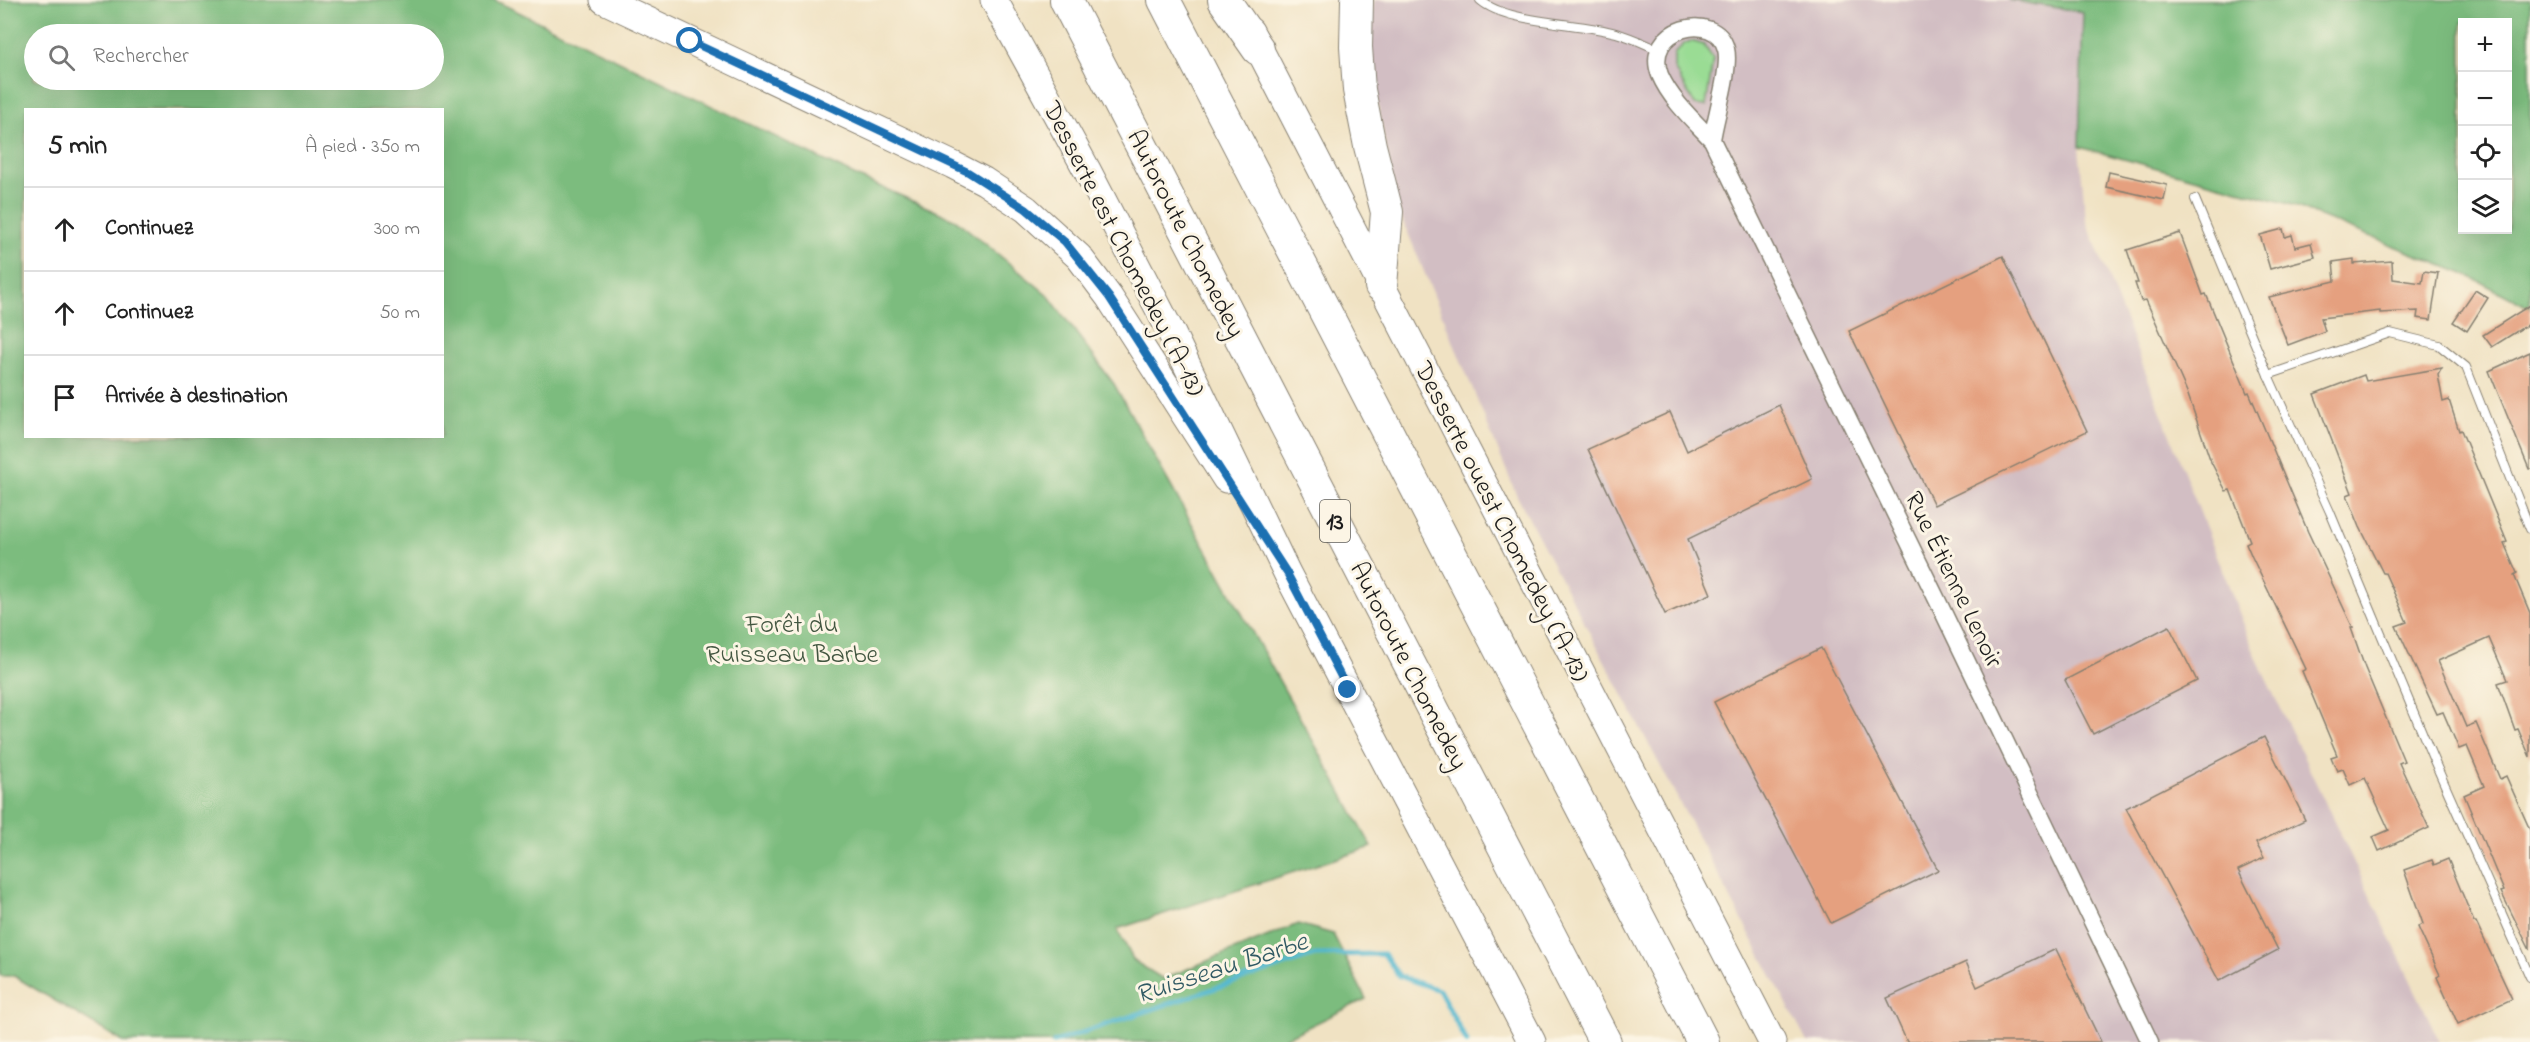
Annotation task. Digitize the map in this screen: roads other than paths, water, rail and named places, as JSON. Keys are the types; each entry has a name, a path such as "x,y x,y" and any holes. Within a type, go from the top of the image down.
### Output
{"highway":[{"name":"Autoroute Chomedey","path":"1066,0 1605,1042"},
{"path":"1164,0 1703,1042"},
{"path":"1224,0 1258,49"},
{"path":"1358,0 1356,47 1359,90 1370,146 1387,212 1381,286"}],"main road":[{"path":"604,0 960,168 1004,194 1046,225 1079,257 1109,297 1287,573"},
{"name":"Desserte est Chomedey (A-13)","path":"994,0 1088,170 1168,326 1287,573 1532,1042"},
{"name":"Desserte ouest Chomedey (A-13)","path":"1235,0 1258,49 1772,1042"}],"street":[{"path":"1659,50 1671,33 1691,27 1710,30 1722,40 1726,48 1726,65 1712,140"},
{"name":"Rue Étienne Lenoir","path":"1659,50 1657,64 1664,83 1687,114 1712,140 1948,621 2150,1042"}],"lane":[{"path":"1480,0 1487,6 1508,13 1615,32 1659,50"},
{"path":"2195,199 2268,375 2330,512 2437,767 2530,977"},
{"path":"2268,375 2390,333 2439,345 2466,368 2530,529"}],"waterway":[{"name":"Ruisseau Barbe","path":"1054,1042 1315,955 1384,954 1399,976 1439,990 1467,1042"}],"park label":[{"name":"Forêt du Ruisseau Barbe","path":"792,638"}]}
